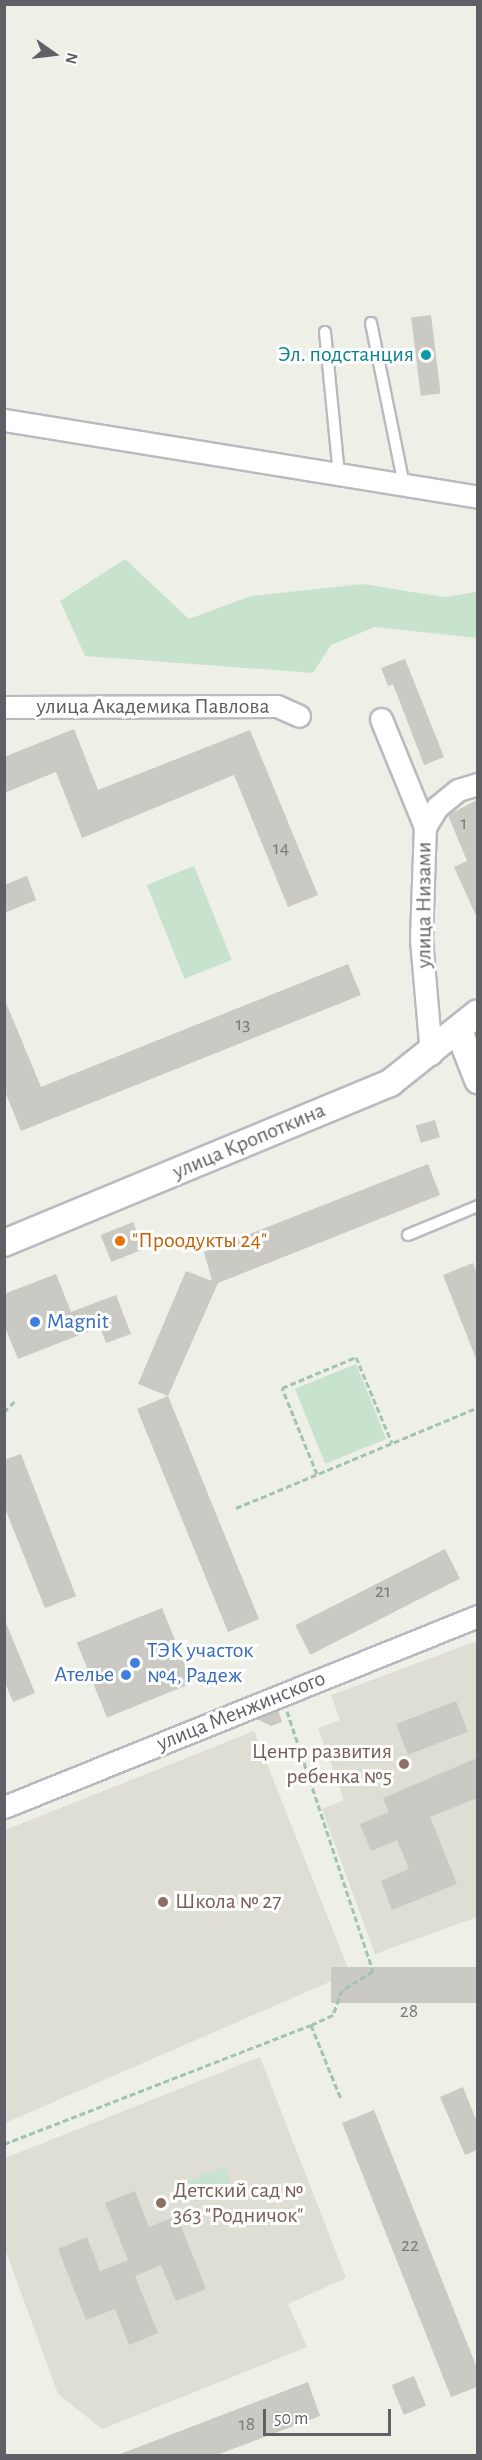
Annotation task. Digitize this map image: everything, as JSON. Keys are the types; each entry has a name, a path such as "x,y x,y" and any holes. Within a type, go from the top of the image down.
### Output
{"street":[{"path":"4,420 477,497"},
{"name":"улица Академика Павлова","path":"4,707 277,706 299,716"},
{"path":"381,719 425,827"},
{"name":"улица Низами","path":"431,1054 421,939 425,827 436,807 458,790 477,784"},
{"name":"улица Кропоткина","path":"4,1243 390,1083 431,1054 477,1013"},
{"path":"459,1031 477,1080"},
{"name":"улица Менжинского","path":"4,1807 477,1616"}],"lane":[{"path":"370,323 404,485"},
{"path":"325,332 339,476"},
{"path":"408,1235 477,1206"}],"path":[{"path":"317,1474 282,1388 292,1383 356,1357 392,1443"},
{"path":"4,1412 16,1400"},
{"path":"236,1508 474,1409"},
{"path":"4,2144 333,2015 342,1990 373,1971 281,1695"},
{"path":"311,2025 341,2099"}],"shaded area":[{"name":"Центр развития ребенка №5","path":"477,1641 477,1917 375,1954 322,1809 344,1800 318,1728 340,1720 331,1695"},
{"name":"Школа № 27","path":"254,1731 350,1973 5,2123 5,1830"},
{"name":"Детский сад № 363 \"Родничок\"","path":"260,2057 346,2278 288,2304 307,2347 102,2429 58,2394 5,2249 5,2158"}],"green space":[{"path":"125,559 189,619 251,596 363,584 444,597 477,592 477,638 375,627 331,645 313,673 85,656 60,601"},
{"path":"194,866 232,960 185,979 147,885"},
{"path":"356,1364 386,1439 325,1464 295,1389"},
{"path":"225,2167 233,2189 195,2202 187,2181"}],"building":[{"name":"Эл. подстанция","path":"431,315 441,393 421,396 411,317"},
{"path":"405,659 444,757 424,765 393,684 388,686 381,668"},
{"path":"74,729 98,790 250,730 318,895 288,907 234,775 82,838 56,772 4,793 4,757"},
{"path":"477,800 477,918 454,867 467,861 448,815"},
{"path":"27,876 36,900 4,913 4,885"},
{"path":"348,964 361,995 21,1131 4,1089 4,998 41,1087"},
{"path":"435,1120 440,1137 421,1143 416,1126"},
{"path":"428,1164 440,1195 218,1283 168,1396 138,1384 186,1271 212,1281 204,1252"},
{"path":"133,1222 144,1249 111,1262 101,1235"},
{"path":"473,1263 477,1274 477,1361 443,1275"},
{"path":"56,1274 71,1312 116,1295 131,1334 106,1343 100,1327 18,1359 4,1325 4,1294"},
{"path":"168,1396 259,1619 228,1632 137,1409"},
{"path":"21,1454 76,1596 45,1608 4,1506 4,1460"},
{"path":"445,1549 460,1578 310,1655 295,1625"},
{"name":"ТЭК участок №4, Радеж","path":"162,1608 192,1683 107,1718 77,1642"},
{"path":"4,1618 35,1693 13,1702 4,1680"},
{"path":"456,1701 468,1732 408,1755 396,1724"},
{"path":"278,1710 282,1722 271,1726 257,1719"},
{"path":"477,1758 477,1798 430,1817 457,1884 392,1910 381,1881 409,1869 397,1840 371,1851 360,1824 389,1812 383,1798"},
{"path":"331,1967 477,1967 477,2003 331,2003"},
{"path":"463,2087 477,2122 477,2150 465,2155 440,2097"},
{"path":"374,2110 477,2368 477,2387 451,2397 342,2123"},
{"path":"135,2191 149,2227 177,2216 206,2289 176,2301 161,2265 135,2276 158,2333 129,2345 115,2309 86,2320 58,2249 87,2237 100,2271 128,2260 105,2203"},
{"path":"414,2376 426,2406 404,2415 392,2385"},
{"path":"308,2382 320,2416 214,2456 115,2456"}],"place":[{"name":"Эл. подстанция","path":"426,355"},
{"name":"\"Проодукты 24\"","path":"120,1241"},
{"name":"Magnit","path":"35,1322"},
{"name":"ТЭК участок №4, Радеж","path":"135,1663"},
{"name":"Ателье","path":"126,1675"},
{"name":"Центр развития ребенка №5","path":"404,1764"},
{"name":"Школа № 27","path":"163,1902"},
{"name":"Детский сад № 363 \"Родничок\"","path":"161,2203"}]}
